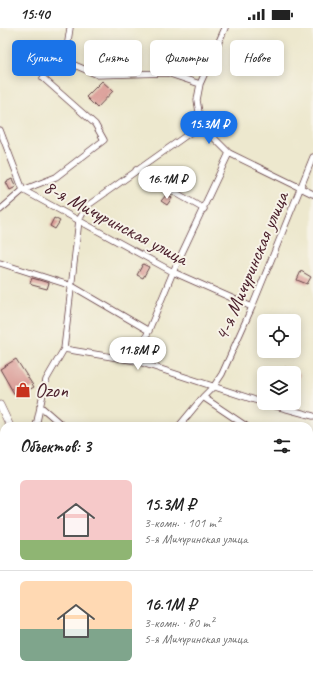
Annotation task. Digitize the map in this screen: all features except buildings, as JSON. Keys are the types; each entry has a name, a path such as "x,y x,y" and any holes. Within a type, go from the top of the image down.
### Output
{"main road":[{"path":"0,405 8,422"}],"street":[{"path":"70,28 65,61 98,75 167,73 200,84"},
{"path":"225,28 200,84 197,100 201,125 229,153 300,189 313,194"},
{"path":"0,210 23,190 56,178 104,140 95,124 43,78"},
{"path":"37,422 46,380 64,349 79,220 87,206 201,125"},
{"name":"8-я Мичуринская улица","path":"0,130 23,190 173,272 252,307"},
{"path":"136,361 173,272 204,209 229,153"},
{"name":"4-я Мичуринская улица","path":"182,422 214,386 222,374 252,307 313,157"},
{"path":"136,170 204,209"},
{"path":"0,263 72,286 149,331"},
{"path":"64,349 136,361 257,401"},
{"path":"203,397 240,422"},
{"path":"40,406 58,422"},
{"path":"290,410 313,416"}],"place":[{"name":"Ozon","path":"23,390"}]}
